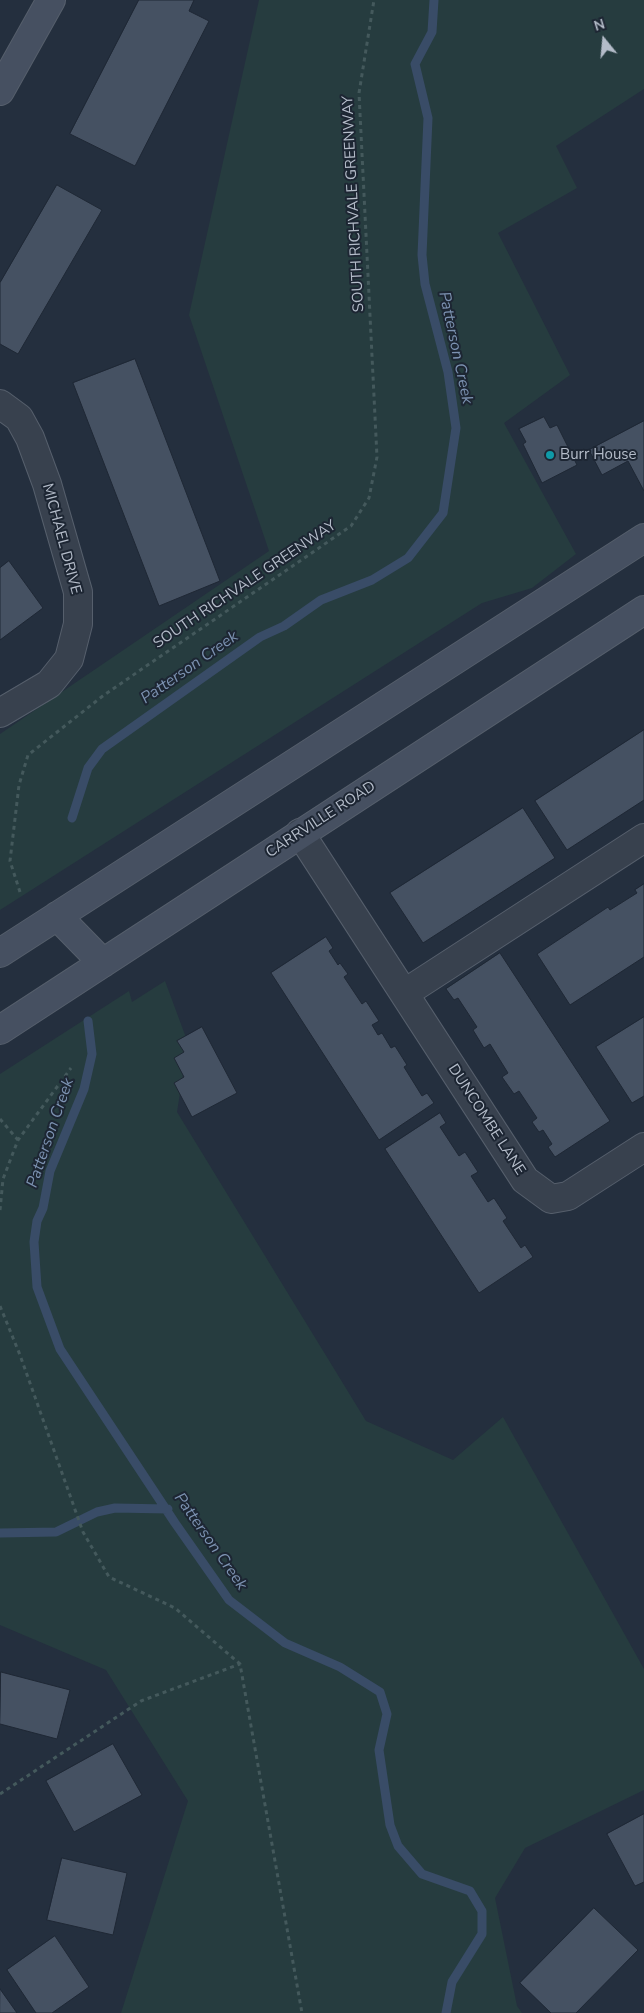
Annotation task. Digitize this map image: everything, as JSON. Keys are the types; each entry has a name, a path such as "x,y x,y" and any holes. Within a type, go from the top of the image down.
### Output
{"main road":[{"path":"0,91 51,0"},
{"path":"0,953 644,538"},
{"name":"CARRVILLE ROAD","path":"0,1030 644,610"},
{"path":"57,916 103,963"}],"street":[{"name":"MICHAEL DRIVE","path":"0,404 19,418 30,438 47,484 78,592 78,624 69,659 49,684 0,713"},
{"name":"DUNCOMBE LANE","path":"300,833 525,1180 551,1199 568,1196 644,1147"},
{"path":"405,994 644,838"}],"path":[{"name":"SOUTH RICHVALE GREENWAY","path":"20,892 10,861 19,785 28,755 104,695 351,526 370,498 377,457 359,93 374,0"},
{"path":"0,1210 3,1179 18,1140 70,1068"},
{"path":"0,1119 18,1140"},
{"path":"0,1306 20,1355 83,1532 108,1577 174,1608 240,1664 302,2013"},
{"path":"0,1794 141,1701 240,1664"}],"green space":[{"path":"259,0 644,0 644,89 556,146 577,188 498,233 570,375 504,423 576,554 532,588 482,603 0,910 0,734 269,551 189,315"},
{"path":"165,981 188,1043 177,1112 366,1421 453,1460 503,1417 644,1669 644,1790 525,1848 495,1898 517,2006 522,2013 121,2013 188,1801 106,1670 0,1625 0,1074 129,991 132,1002"}],"building":[{"path":"139,0 194,0 189,11 209,21 135,166 70,134"},
{"path":"57,185 102,210 18,354 0,344 0,283"},
{"path":"135,359 220,581 159,606 73,383"},
{"name":"Burr House","path":"544,417 550,428 557,425 577,465 542,483 523,444 526,442 519,429"},
{"path":"644,421 644,491 628,461 602,475 589,450"},
{"path":"9,561 43,608 0,640 0,568"},
{"path":"644,730 644,800 567,850 535,801"},
{"path":"523,808 555,858 423,943 390,893"},
{"path":"644,884 644,957 570,1005 537,954 608,907 610,910 637,893 635,890"},
{"path":"326,937 333,948 329,951 338,965 340,963 348,974 344,977 362,1004 366,1001 379,1021 372,1025 378,1035 382,1033 391,1048 395,1046 407,1065 404,1067 422,1096 427,1093 434,1103 379,1140 271,973"},
{"path":"500,953 610,1121 555,1157 548,1147 552,1144 543,1130 539,1132 532,1122 537,1118 519,1091 514,1094 502,1077 508,1073 490,1044 484,1048 473,1030 477,1027 458,998 454,1000 446,989"},
{"path":"644,1017 644,1096 632,1103 596,1047"},
{"path":"202,1027 237,1093 192,1117 174,1083 184,1077 174,1058 184,1052 177,1041"},
{"path":"440,1113 446,1123 440,1127 459,1156 465,1152 478,1172 471,1176 488,1202 494,1198 507,1218 503,1221 521,1248 525,1245 533,1257 479,1293 385,1149"},
{"path":"1,1672 70,1690 57,1739 0,1724"},
{"path":"113,1744 142,1795 74,1832 46,1781"},
{"path":"644,1814 644,1882 635,1886 607,1834"},
{"path":"62,1858 127,1873 113,1935 47,1920"},
{"path":"594,1908 638,1950 576,2013 551,2013 520,1983"},
{"path":"55,1936 89,1987 52,2013 36,2013 7,1970"},
{"path":"0,1989 17,2013 0,2013"}],"waterway":[{"name":"Patterson Creek","path":"72,818 88,768 102,749 260,637 284,626 321,600 372,580 408,558 443,513 456,428 448,372 425,284 422,255 428,118 415,64 432,32 434,0"},
{"name":"Patterson Creek","path":"88,1021 92,1054 84,1089 50,1171 43,1208 37,1221 34,1242 37,1287 60,1349 175,1523 229,1600 285,1643 340,1667 380,1692 387,1714 379,1750 390,1825 398,1846 422,1874 470,1891 482,1911 482,1934 452,1982 446,2013"},
{"path":"0,1533 56,1532 97,1512 115,1508 168,1509"}],"place":[{"name":"Burr House","path":"550,455"}]}
